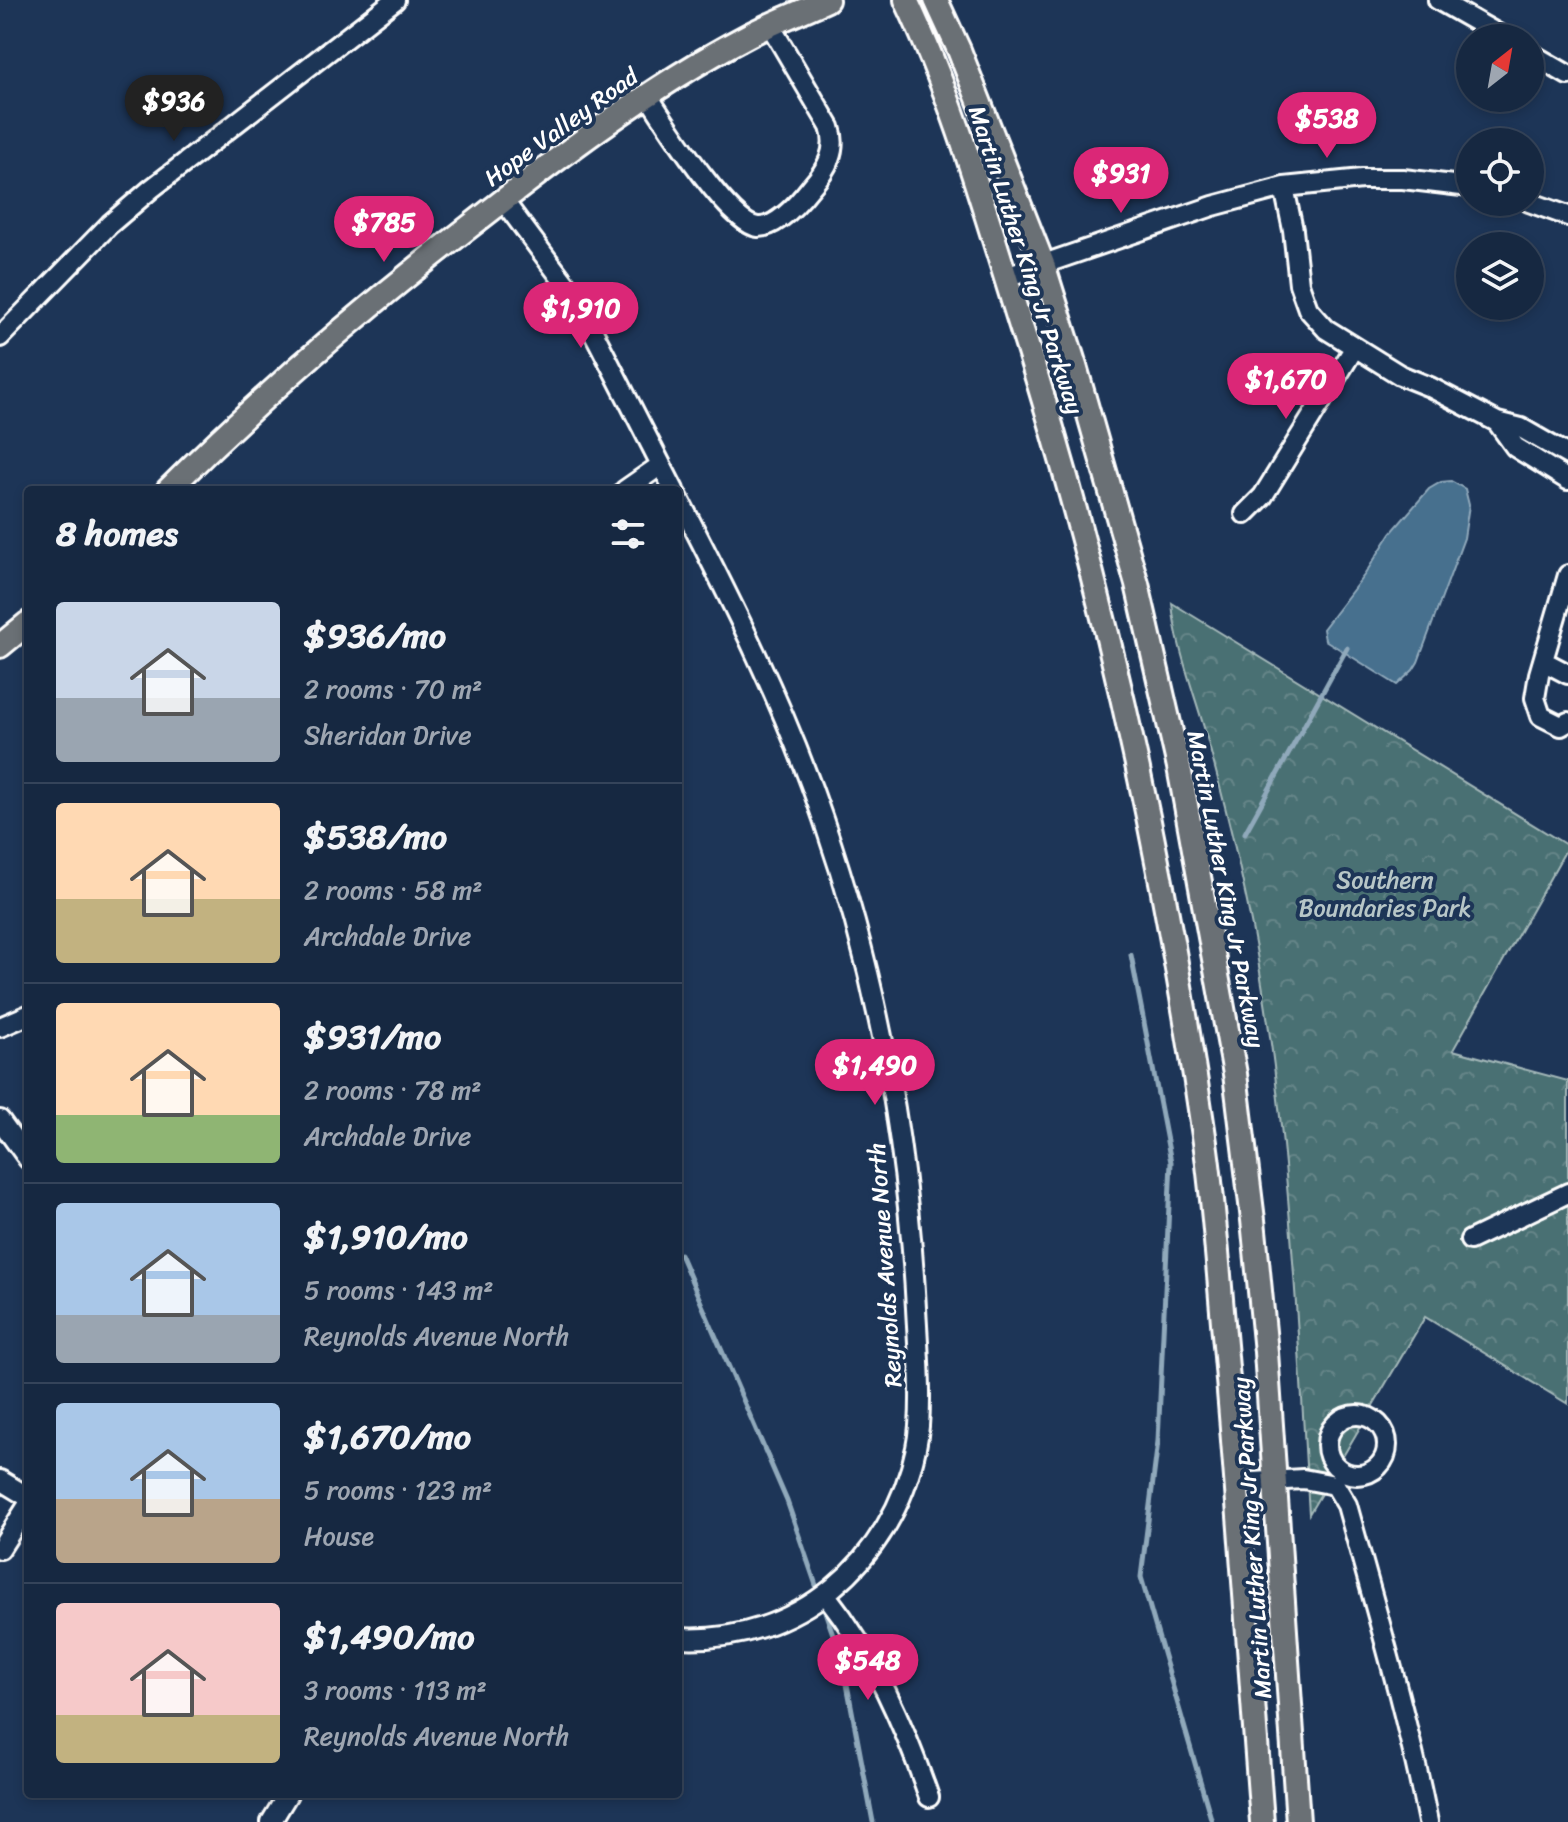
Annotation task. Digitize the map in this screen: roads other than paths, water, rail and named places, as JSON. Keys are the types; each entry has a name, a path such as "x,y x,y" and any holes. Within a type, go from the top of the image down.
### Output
{"main road":[{"name":"Hope Valley Road","path":"172,486 272,388 411,272 568,151 674,78 770,25 827,0"},
{"name":"Martin Luther King Jr Parkway","path":"906,0 947,96 1046,405 1088,551 1152,826 1206,1151 1237,1483 1262,1822"},
{"name":"Martin Luther King Jr Parkway","path":"936,0 959,50 1043,264 1137,584 1179,767 1235,1074 1253,1220 1275,1480 1298,1822"},
{"path":"0,646 24,626"}],"street":[{"path":"0,337 100,234 151,189 395,0"},
{"path":"1438,0 1480,24"},
{"path":"648,96 721,199 749,224 759,227 773,224 812,187 834,150 835,141 830,127 770,25"},
{"path":"1544,61 1568,75"},
{"path":"1006,277 1213,206 1284,187 1362,179 1403,179 1456,185"},
{"path":"1284,187 1299,284 1308,309 1326,329 1400,375 1497,422 1521,428 1568,455"},
{"path":"503,200 576,298 672,486"},
{"path":"1544,207 1568,216"},
{"path":"1245,514 1263,496 1355,347"},
{"path":"1497,422 1515,447 1568,480"},
{"path":"631,486 661,465"},
{"name":"Reynolds Avenue North","path":"682,505 751,640 823,818 872,983 891,1074 903,1156 913,1247 919,1356 917,1444 900,1502 873,1548 826,1595 800,1611 754,1629 717,1636 682,1638"},
{"path":"1568,575 1535,698 1541,716 1561,726 1568,722"},
{"path":"1543,661 1568,674"},
{"path":"0,1027 24,1017"},
{"path":"0,1120 24,1153"},
{"path":"1470,1240 1568,1193"},
{"path":"1237,1483 1339,1478 1417,1766 1428,1822"},
{"path":"0,1480 24,1495"},
{"path":"0,1549 24,1511"},
{"path":"826,1595 860,1643 883,1684 909,1739 929,1797"},
{"path":"271,1822 286,1798"}],"water":[{"path":"1451,481 1465,489 1469,505 1464,538 1418,662 1397,685 1325,640 1323,629 1365,574 1391,533 1429,489 1441,482"}],"waterway":[{"path":"1245,833 1347,648"},
{"path":"1131,955 1171,1162 1158,1441 1141,1577 1212,1822"},
{"path":"682,1259 787,1501 819,1594"},
{"path":"822,1603 843,1663 873,1822"}],"park label":[{"name":"Southern Boundaries Park","path":"1385,894"}]}
